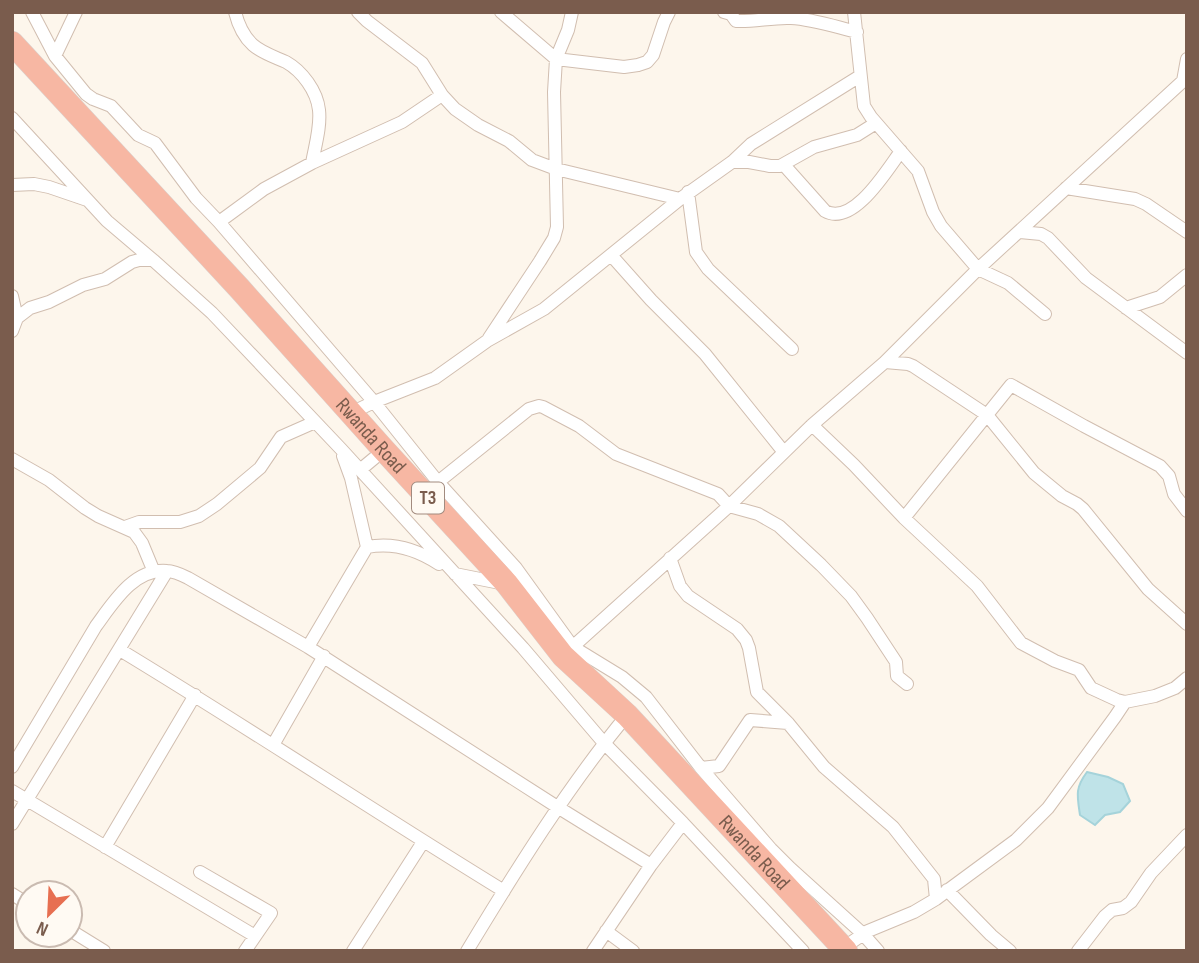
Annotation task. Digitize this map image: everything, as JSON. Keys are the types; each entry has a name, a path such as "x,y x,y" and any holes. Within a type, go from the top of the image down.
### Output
{"highway":[{"name":"Rwanda Road","path":"12,43 568,651 845,949"}],"street":[{"path":"32,12 55,56 90,97 111,106 138,135 155,143 196,198 374,402 438,482 516,568 568,651 589,655 635,686 771,849 878,951"},
{"path":"55,56 76,12"},
{"path":"235,12 246,38 255,47 291,66 309,83 319,110 312,163"},
{"path":"358,12 422,62 442,95 464,116 509,141 532,160 556,169 684,195"},
{"path":"501,12 556,59 624,67 647,62 653,55 669,12"},
{"path":"487,341 554,238 558,227 554,92 556,59 572,12"},
{"path":"724,12 731,14 736,21 790,18 857,32"},
{"path":"854,12 864,106 922,177 933,212 941,226 978,269 1008,283 1045,314"},
{"path":"568,651 729,506 783,451 885,362 978,269 1185,82 1187,59"},
{"path":"351,413 435,378 487,341 544,309 684,195 732,162 751,144 860,76"},
{"path":"219,222 264,189 312,163 402,122 442,95"},
{"path":"12,118 107,221 212,313 456,574 604,743 683,822 803,951"},
{"path":"732,162 784,165 814,147 858,135 876,123"},
{"path":"784,165 825,211 831,214 845,211 860,203 901,151"},
{"path":"13,188 34,184 88,200"},
{"path":"1066,188 1135,199 1187,232"},
{"path":"684,195 696,252 708,269 792,349"},
{"path":"1020,232 1041,234 1048,238 1086,278 1187,354"},
{"path":"611,255 650,300 705,354 783,451"},
{"path":"12,331 17,318 30,308 83,285 105,279 132,262 153,260"},
{"path":"1126,308 1160,297 1187,275"},
{"path":"12,296 17,318"},
{"path":"885,362 912,366 987,415 1034,473 1083,509 1148,589 1187,624"},
{"path":"904,518 1009,386 1013,385 1160,466 1169,476 1174,494 1187,511"},
{"path":"438,482 529,409 539,406 579,426 616,454 719,494 729,506 758,514 779,526 851,596 897,662 897,676 907,684"},
{"path":"125,527 139,522 180,522 200,516 260,468 281,437 315,422"},
{"path":"812,425 904,518 977,586 1021,643 1079,670 1091,688 1125,702 1169,691 1187,678"},
{"path":"308,647 367,547 351,478 341,449"},
{"path":"360,470 384,450"},
{"path":"12,459 48,480 98,516 134,532 161,571"},
{"path":"367,547 377,545 408,549 424,554 456,574 508,584"},
{"path":"670,558 680,586 688,596 742,635 750,648 757,691 824,766 887,820 934,879 936,899"},
{"path":"12,824 120,650 161,571"},
{"path":"12,766 96,626 111,606 139,577 161,571 188,578 324,656 651,865"},
{"path":"120,650 504,891"},
{"path":"273,744 324,656"},
{"path":"105,847 195,695"},
{"path":"845,949 863,934 914,912 936,899 1016,840 1048,808 1125,702"},
{"path":"467,951 559,808 627,715"},
{"path":"701,768 719,766 750,720 788,723"},
{"path":"12,791 255,936"},
{"path":"593,951 683,822"},
{"path":"1078,951 1105,916 1130,902 1151,873 1187,835"},
{"path":"353,951 423,842"},
{"path":"200,872 271,913 245,951"},
{"path":"947,890 1010,951"},
{"path":"606,931 633,951"},
{"path":"84,939 104,951"}],"water":[{"path":"1087,772 1123,784 1130,801 1120,812 1105,815 1095,825 1080,815 1079,787"}]}
